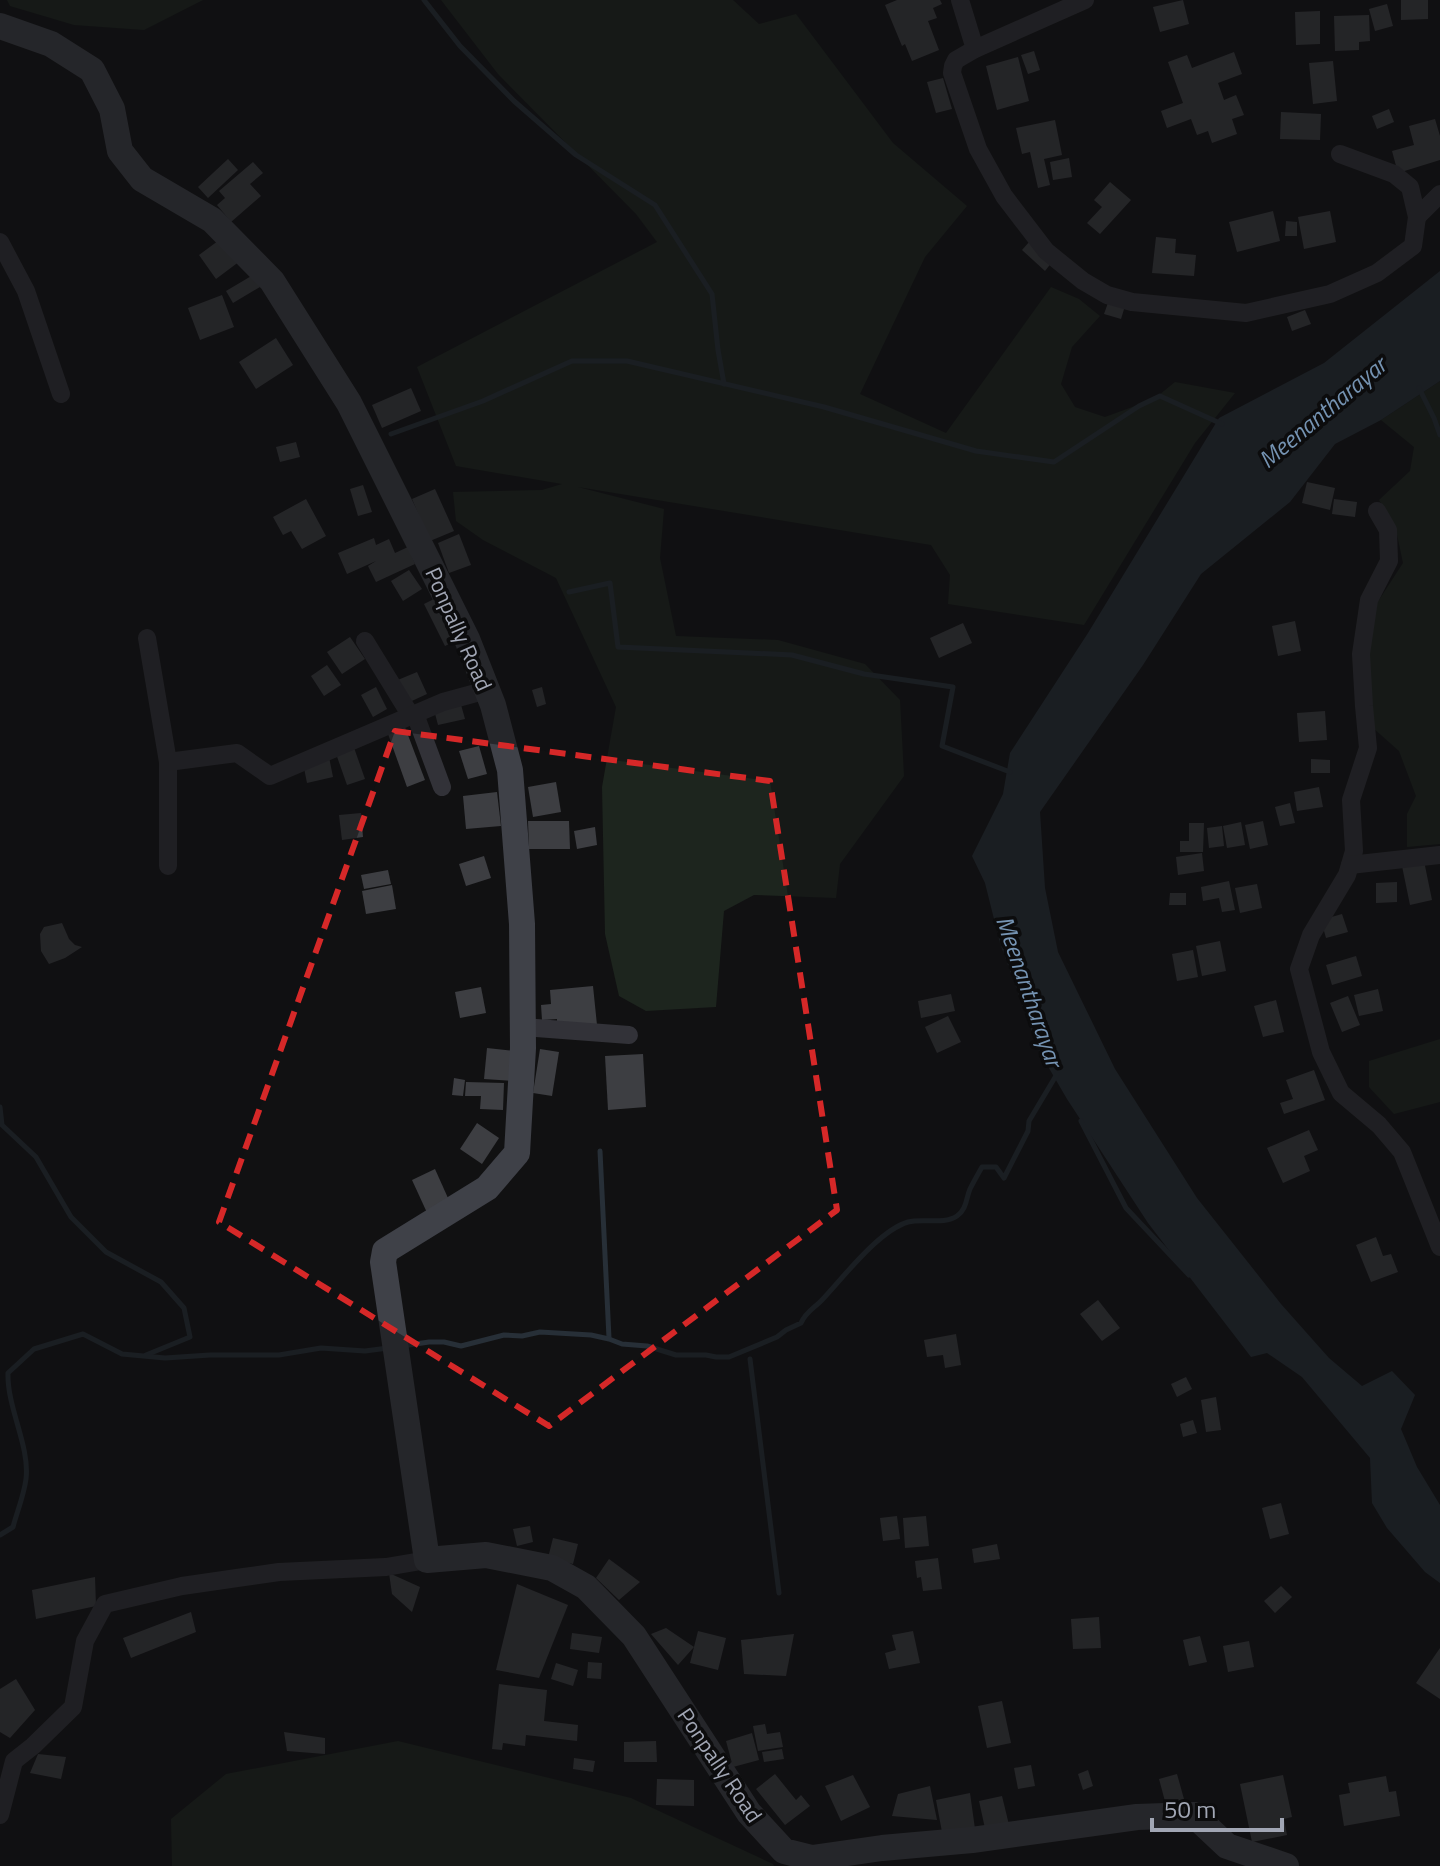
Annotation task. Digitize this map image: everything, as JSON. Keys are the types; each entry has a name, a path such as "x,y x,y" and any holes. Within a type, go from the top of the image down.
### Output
{"main road":[{"name":"Ponpally Road","path":"0,26 51,44 92,70 112,109 120,151 142,179 212,220 272,281 349,403 467,639 493,705 510,770 522,924 523,1027 517,1153 487,1188 385,1251 383,1262 427,1560 486,1555 552,1568 586,1587 634,1636 749,1813 784,1851 812,1858 1137,1817 1194,1815 1227,1846 1286,1866"}],"street":[{"path":"960,0 975,49"},
{"path":"1085,0 975,49 956,60 952,73 978,149 1004,196 1046,251 1083,281 1107,295 1132,302 1246,313 1330,294 1377,273 1413,246 1417,217 1410,187 1394,174 1340,154"},
{"path":"1417,217 1440,194"},
{"path":"0,242 26,291 61,394"},
{"path":"1377,511 1388,530 1389,561 1369,600 1361,654 1368,748 1351,800 1354,851 1347,875 1311,935 1299,969 1321,1052 1341,1093 1379,1125 1402,1152 1440,1247"},
{"path":"147,638 168,762 168,866"},
{"path":"365,641 413,715 442,787"},
{"path":"168,762 237,753 270,776 443,702 487,690"},
{"path":"1350,865 1440,855"},
{"path":"523,1027 629,1035"},
{"path":"0,1815 14,1761 73,1707 85,1641 105,1604 182,1586 279,1572 386,1567 427,1560"}],"highlighted area":[{"path":"395,731 770,781 837,1210 549,1426 219,1222"}],"shaded area":[{"path":"7,0 203,0 144,30 74,25 10,6"},
{"path":"441,0 733,0 759,24 796,14 893,143 967,206 925,257 860,394 946,433 1051,287 1079,299 1100,316 1072,347 1061,384 1075,407 1105,417 1154,399 1175,382 1235,393 1195,443 1084,625 948,604 950,575 931,545 578,487 664,509 660,558 676,636 778,640 865,664 900,700 904,776 840,864 836,898 754,895 724,911 716,1007 646,1011 619,996 605,934 602,787 616,707 556,578 483,540 456,521 453,492 542,490 562,484 456,466 417,367 657,242 636,214 498,74"},
{"path":"1440,381 1440,844 1407,847 1407,814 1416,796 1399,751 1372,727 1367,668 1377,603 1403,563 1395,525 1379,500 1410,471 1414,447 1381,420"},
{"path":"1440,1039 1440,1102 1394,1114 1369,1087 1369,1061"},
{"path":"398,1741 631,1798 774,1866 172,1866 171,1819 226,1774"}],"water":[{"path":"1440,271 1440,381 1381,420 1335,444 1290,502 1201,574 1143,665 1040,812 1045,888 1058,952 1115,1069 1197,1198 1281,1304 1329,1358 1362,1386 1392,1371 1415,1395 1401,1429 1417,1467 1440,1505 1440,1583 1425,1572 1387,1528 1372,1503 1370,1458 1302,1377 1267,1353 1251,1357 1148,1223 1067,1099 1039,1051 1000,943 985,883 972,856 1003,794 1010,753 1088,633 1219,418 1324,363"}],"building":[{"path":"897,0 940,0 942,4 933,8 937,18 928,21 939,50 912,61 905,44 902,46 885,5"},
{"path":"1183,0 1189,24 1160,32 1153,7"},
{"path":"1401,0 1428,0 1428,19 1401,20"},
{"path":"1387,4 1393,26 1375,31 1369,9"},
{"path":"1320,11 1320,44 1296,45 1295,12"},
{"path":"1369,15 1370,41 1359,42 1359,50 1335,51 1334,16"},
{"path":"1034,51 1040,70 1028,74 1021,55"},
{"path":"1234,52 1242,74 1218,83 1224,100 1236,95 1244,115 1232,119 1237,134 1212,143 1208,131 1197,135 1191,119 1167,128 1161,111 1183,103 1168,62 1187,55 1192,68"},
{"path":"1018,57 1029,101 997,110 986,66"},
{"path":"1333,61 1337,101 1313,104 1309,63"},
{"path":"943,78 952,109 936,113 927,82"},
{"path":"1389,109 1394,122 1377,129 1372,116"},
{"path":"1281,112 1321,114 1320,140 1280,139"},
{"path":"1435,119 1440,136 1440,160 1398,173 1392,151 1414,145 1409,126"},
{"path":"1055,120 1062,155 1044,159 1050,185 1038,188 1030,152 1022,154 1016,128"},
{"path":"1069,158 1072,177 1053,180 1050,162"},
{"path":"228,159 238,170 208,198 198,187"},
{"path":"253,162 263,173 250,184 261,196 231,222 217,205 225,198 219,191"},
{"path":"1110,182 1131,200 1100,234 1087,223 1102,207 1094,200"},
{"path":"1273,211 1280,241 1237,252 1229,222"},
{"path":"1330,211 1336,242 1304,249 1298,217"},
{"path":"1286,221 1297,222 1297,236 1285,236"},
{"path":"1156,237 1176,239 1175,253 1196,255 1194,276 1152,273"},
{"path":"222,238 240,261 216,279 199,255"},
{"path":"1030,241 1052,262 1045,271 1022,250"},
{"path":"253,275 260,287 233,303 226,291"},
{"path":"222,295 234,327 200,340 188,308"},
{"path":"1109,300 1125,306 1121,319 1104,314"},
{"path":"1305,310 1311,324 1292,331 1287,317"},
{"path":"276,338 293,365 256,389 239,362"},
{"path":"411,388 421,411 382,428 372,405"},
{"path":"296,442 300,457 280,462 276,447"},
{"path":"1307,482 1335,488 1330,510 1302,503"},
{"path":"363,485 372,512 358,516 350,489"},
{"path":"435,489 454,531 430,541 412,499"},
{"path":"306,499 326,536 302,549 291,531 283,535 273,517"},
{"path":"1334,499 1357,502 1355,517 1332,514"},
{"path":"459,534 471,565 449,573 438,543"},
{"path":"374,538 376,545 389,539 395,553 408,547 415,564 376,582 368,566 376,561 347,574 338,553"},
{"path":"409,570 422,589 403,601 391,581"},
{"path":"440,596 461,638 445,646 424,604"},
{"path":"1295,621 1301,651 1278,656 1272,626"},
{"path":"963,623 972,643 939,658 930,638"},
{"path":"350,637 365,659 342,674 327,652"},
{"path":"327,665 341,685 324,696 311,676"},
{"path":"417,672 427,694 403,705 393,682"},
{"path":"376,687 387,709 373,717 361,695"},
{"path":"542,687 546,704 537,707 532,690"},
{"path":"458,694 465,719 438,725 432,702"},
{"path":"1325,711 1327,740 1299,742 1297,713"},
{"path":"400,714 425,780 407,787 383,720"},
{"path":"352,742 365,779 347,785 334,748"},
{"path":"479,746 487,774 468,779 459,751"},
{"path":"328,752 333,777 307,783 302,758"},
{"path":"1311,759 1330,760 1330,773 1311,773"},
{"path":"556,782 561,812 533,817 528,787"},
{"path":"1319,787 1323,807 1297,811 1294,792"},
{"path":"497,792 501,826 466,829 463,796"},
{"path":"1290,803 1295,823 1280,826 1275,807"},
{"path":"361,813 363,837 342,840 339,815"},
{"path":"528,821 569,821 570,849 529,849"},
{"path":"1263,821 1268,845 1250,849 1245,825"},
{"path":"1241,822 1245,845 1227,848 1223,826"},
{"path":"1189,823 1204,823 1203,852 1180,852 1180,841 1189,841"},
{"path":"1222,826 1224,846 1209,848 1207,828"},
{"path":"595,827 597,845 577,849 574,831"},
{"path":"1202,853 1204,871 1178,875 1176,857"},
{"path":"484,856 491,878 466,886 459,864"},
{"path":"1424,861 1432,900 1410,905 1402,866"},
{"path":"388,870 391,884 364,889 361,875"},
{"path":"1229,881 1235,910 1222,912 1219,898 1203,901 1201,887"},
{"path":"1397,882 1397,902 1376,903 1376,883"},
{"path":"1257,884 1262,908 1240,913 1235,888"},
{"path":"392,885 396,909 366,914 362,891"},
{"path":"1170,893 1186,893 1186,905 1169,905"},
{"path":"1342,914 1348,932 1326,938 1321,920"},
{"path":"62,923 69,939 82,947 49,964 41,951 40,934 44,927"},
{"path":"1220,941 1226,971 1202,976 1196,946"},
{"path":"1193,950 1198,977 1177,981 1172,954"},
{"path":"1356,956 1362,976 1332,985 1326,965"},
{"path":"593,986 597,1025 557,1029 557,1019 542,1020 541,1005 551,1004 550,990"},
{"path":"481,987 486,1013 460,1018 455,992"},
{"path":"1378,989 1383,1011 1359,1016 1354,995"},
{"path":"951,994 955,1011 921,1018 918,1001"},
{"path":"1348,996 1360,1025 1342,1032 1330,1003"},
{"path":"1276,1000 1284,1032 1263,1037 1254,1006"},
{"path":"948,1016 961,1042 937,1053 925,1027"},
{"path":"487,1048 516,1051 513,1081 484,1079"},
{"path":"540,1049 559,1052 552,1096 533,1093"},
{"path":"643,1054 646,1107 608,1110 605,1056"},
{"path":"1314,1070 1325,1100 1284,1114 1280,1103 1293,1099 1286,1080"},
{"path":"454,1078 465,1080 463,1096 452,1095"},
{"path":"466,1082 504,1083 503,1110 480,1109 481,1096 465,1096"},
{"path":"477,1123 499,1138 482,1164 460,1149"},
{"path":"1309,1130 1318,1150 1304,1156 1310,1171 1283,1183 1267,1148"},
{"path":"435,1169 452,1207 429,1217 412,1180"},
{"path":"1376,1237 1383,1256 1391,1254 1398,1272 1371,1282 1356,1245"},
{"path":"1098,1300 1120,1328 1102,1341 1080,1314"},
{"path":"956,1334 961,1365 945,1368 943,1355 927,1357 924,1340"},
{"path":"1186,1377 1192,1389 1177,1397 1171,1384"},
{"path":"1216,1397 1221,1430 1206,1432 1201,1400"},
{"path":"1193,1420 1197,1433 1183,1437 1180,1424"},
{"path":"1281,1503 1289,1534 1270,1539 1262,1508"},
{"path":"897,1516 900,1539 883,1541 880,1518"},
{"path":"926,1516 929,1546 905,1548 903,1518"},
{"path":"530,1526 533,1542 517,1546 513,1529"},
{"path":"553,1538 578,1544 573,1564 548,1558"},
{"path":"997,1544 1000,1559 974,1563 972,1549"},
{"path":"938,1558 942,1589 923,1591 921,1577 917,1578 915,1561"},
{"path":"609,1559 640,1582 619,1600 596,1578"},
{"path":"389,1573 420,1587 412,1612 392,1594"},
{"path":"95,1577 96,1606 36,1619 32,1590"},
{"path":"517,1584 568,1605 539,1678 496,1670"},
{"path":"1281,1586 1292,1597 1275,1613 1264,1601"},
{"path":"191,1612 196,1632 131,1658 123,1638"},
{"path":"1099,1617 1101,1648 1073,1649 1071,1619"},
{"path":"666,1628 694,1647 678,1665 651,1634"},
{"path":"698,1631 726,1638 718,1670 690,1663"},
{"path":"913,1631 920,1663 889,1669 885,1653 896,1650 892,1635"},
{"path":"572,1633 602,1637 599,1653 570,1649"},
{"path":"794,1634 786,1676 744,1674 741,1640"},
{"path":"1200,1636 1207,1662 1189,1666 1183,1640"},
{"path":"1249,1641 1254,1667 1228,1672 1223,1646"},
{"path":"1440,1648 1440,1699 1416,1683"},
{"path":"588,1662 602,1663 601,1679 587,1678"},
{"path":"556,1663 578,1670 573,1686 551,1679"},
{"path":"16,1679 35,1710 10,1738 0,1732 0,1689"},
{"path":"499,1684 547,1690 544,1721 578,1725 577,1741 526,1735 525,1746 503,1743 502,1750 492,1749"},
{"path":"1002,1701 1011,1743 987,1748 978,1706"},
{"path":"765,1724 767,1734 780,1732 783,1747 758,1751 753,1726"},
{"path":"284,1732 325,1738 325,1754 287,1751"},
{"path":"752,1733 759,1760 733,1767 726,1741"},
{"path":"656,1741 657,1762 624,1762 624,1742"},
{"path":"782,1749 784,1759 764,1762 762,1752"},
{"path":"38,1754 66,1757 61,1779 30,1773"},
{"path":"574,1758 595,1761 593,1772 573,1769"},
{"path":"1031,1765 1035,1786 1018,1789 1014,1768"},
{"path":"1088,1770 1093,1786 1083,1790 1078,1774"},
{"path":"775,1774 796,1800 801,1795 810,1806 785,1825 756,1789"},
{"path":"1177,1774 1184,1799 1166,1805 1159,1779"},
{"path":"853,1775 870,1807 841,1821 825,1786"},
{"path":"1283,1775 1292,1817 1284,1819 1287,1835 1252,1842 1240,1784"},
{"path":"1386,1776 1389,1792 1396,1791 1400,1816 1344,1826 1339,1795 1350,1793 1348,1783"},
{"path":"657,1779 694,1780 694,1806 656,1805"},
{"path":"930,1786 937,1820 892,1816 898,1794"},
{"path":"970,1793 975,1829 942,1832 936,1800"},
{"path":"1002,1796 1010,1829 986,1833 979,1801"}],"waterway":[{"path":"424,0 460,46 514,101 576,155 655,205 712,294 724,384"},
{"path":"391,434 483,401 572,361 627,361 824,407 976,451 1054,462 1139,406 1160,396 1222,424"},
{"path":"1419,388 1440,435"},
{"path":"569,592 610,583 618,647 792,655 864,674 953,687 942,746 1010,772"},
{"path":"402,1346 429,1342 461,1346 504,1335 522,1336 540,1332 591,1335 676,1355 729,1357 777,1337 801,1323 862,1256 897,1227 908,1222 946,1220 957,1216 982,1167 996,1167 1004,1178 1028,1131 1029,1121 1057,1074"},
{"path":"0,1107 2,1125 36,1157 71,1217 106,1252 161,1282 184,1308 190,1337 146,1355"},
{"name":"Meenantharayar","path":"1081,1121 1126,1208 1189,1275"},
{"path":"600,1151 609,1338"},
{"path":"0,1535 13,1527 26,1479 25,1453 11,1400 8,1373 34,1349 83,1334 122,1354 165,1358 279,1355 321,1348 365,1351 388,1348"},
{"path":"750,1359 779,1593"}]}
